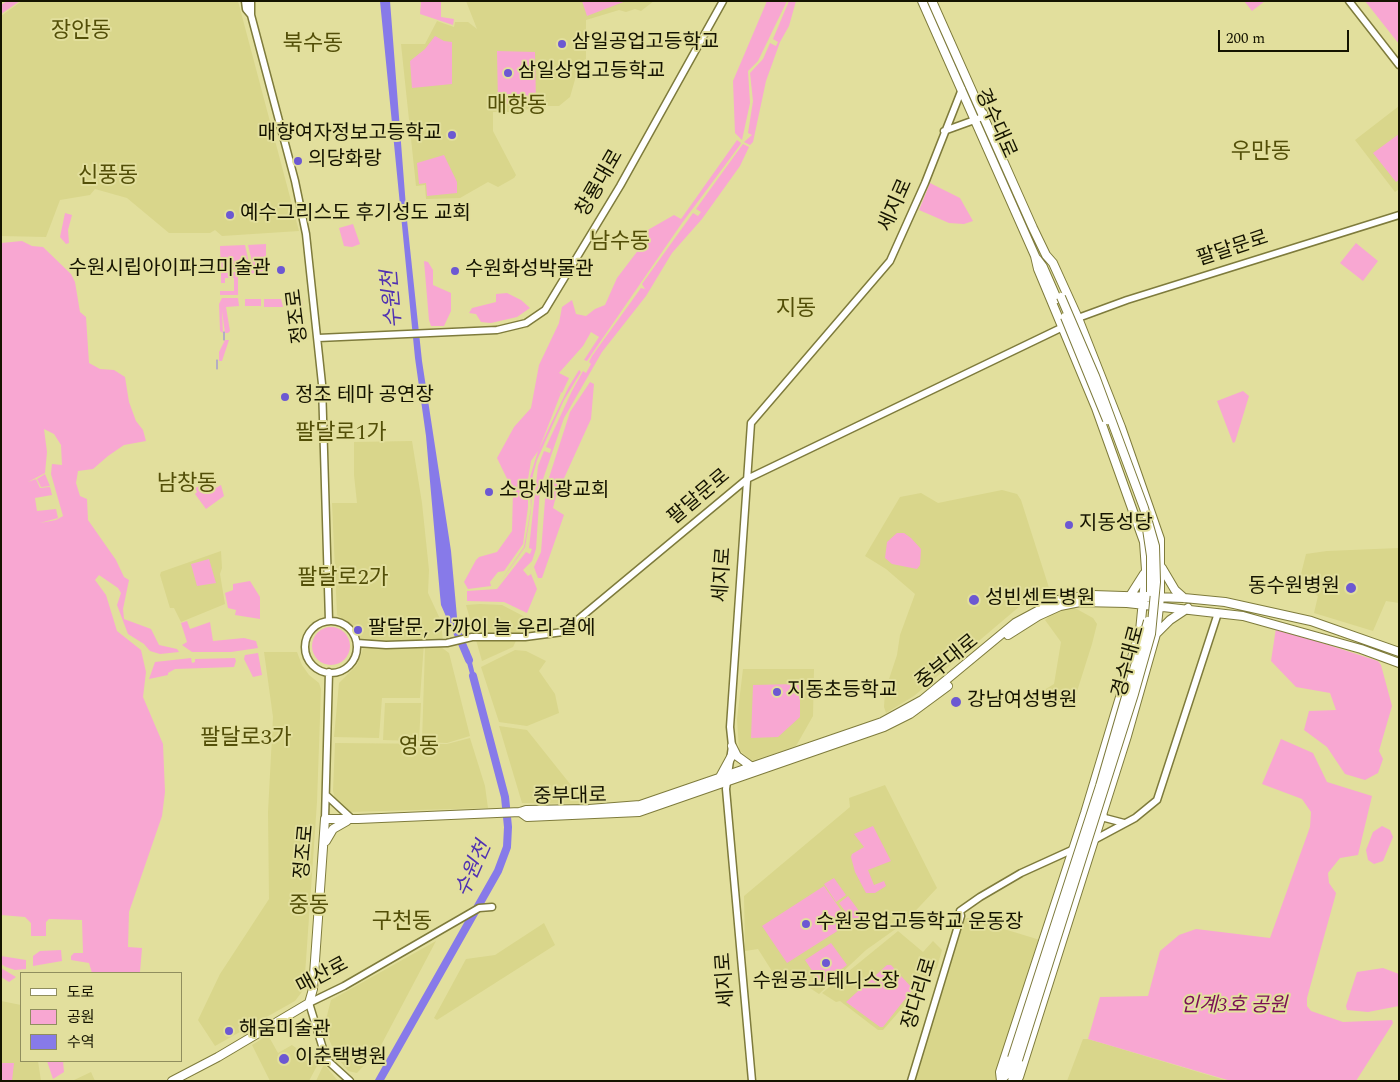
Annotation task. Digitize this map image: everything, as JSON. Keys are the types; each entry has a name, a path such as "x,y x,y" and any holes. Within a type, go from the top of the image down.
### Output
{"main road":[{"name":"경수대로","path":"922,1 1037,259 1059,298"},
{"name":"경수대로","path":"932,1 984,113 1046,255 1059,298"},
{"name":"경수대로","path":"1014,1081 1021,1071 1094,840 1156,634 1162,568 1160,539 1121,427 1078,318 1053,263 1046,255"},
{"name":"경수대로","path":"1001,1081 1000,1072 1072,850 1141,622 1146,570 1144,542 1105,433 1038,269 1037,259"},
{"path":"1015,1059 1132,702 1150,634 1156,582 1155,546 1150,525 1096,376 1059,298"},
{"path":"1162,568 1175,590 1184,598"},
{"path":"1141,622 1128,599 1146,570"},
{"name":"중부대로","path":"325,818 352,819 635,806 719,779 728,778 752,767 888,719 922,700 1015,623 1058,600 1093,594 1128,599 1144,605 1188,608 1218,613 1288,628 1361,649 1399,663"},
{"name":"중부대로","path":"518,812 527,816 640,812 728,778 899,720 934,698 1012,632 1047,611 1080,602 1144,596 1225,602 1311,622 1399,652"},
{"path":"1156,634 1170,620 1188,608"},
{"path":"732,746 743,762 752,767"},
{"path":"719,779 731,757"},
{"name":"정조로","path":"310,1003 313,989 325,818"},
{"path":"322,854 326,848 328,834 337,825 352,819"},
{"name":"매산로","path":"172,1081 218,1057 310,1003"},
{"name":"경수대로","path":"1001,1081 1015,1059"},
{"name":"경수대로","path":"1014,1081 1015,1059"}],"street":[{"name":"정조로","path":"244,1 246,9 252,15"},
{"name":"정조로","path":"251,1 252,15 304,225 318,338 324,443 329,621"},
{"name":"창룡대로","path":"318,338 496,330 526,323 545,310 620,186 723,1"},
{"path":"1349,1 1399,65"},
{"name":"세지로","path":"752,1081 726,789 732,746 730,727 751,423 890,261 925,183 962,89"},
{"path":"944,131 974,120 984,113"},
{"name":"팔달문로","path":"1078,318 1127,300 1399,215"},
{"name":"팔달문로","path":"357,643 386,645 451,642 470,637 525,637 563,632 747,479 1063,327"},
{"name":"장다리로","path":"911,1081 963,913 980,897 1021,873 1094,840 1135,818 1157,800 1218,613"},
{"path":"329,621 344,624 350,629 357,643 357,652 348,667 329,672 314,665 308,658 306,644 314,628 329,621"},
{"name":"정조로","path":"325,818 329,672"},
{"path":"326,795 352,819"},
{"path":"1102,814 1105,818 1124,823"},
{"name":"매산로","path":"310,1003 344,986 456,921 489,907"},
{"name":"정조로","path":"310,1003 328,1061 350,1081"}],"shaded area":[{"path":"22,1 238,1 299,231 222,236 215,230 210,233 169,233 127,198 95,189 90,195 60,200 46,237 1,236 1,16"},
{"path":"466,1 654,1 641,11 635,9 626,12 619,10 586,20 586,59 580,62 570,97 559,106 538,106 518,112 493,112 493,131 516,175 514,178 498,187 488,182 460,198 426,199 425,185 416,186 401,44 425,44 437,21 454,27 455,22 468,22 477,29"},
{"path":"1399,106 1399,189 1395,192 1355,140"},
{"path":"412,441 422,503 429,570 428,593 441,621 443,641 424,643 420,698 382,698 379,738 334,737 339,683 357,665 363,649 356,630 337,615 332,503 357,503 354,475 354,442"},
{"name":"성빈센트병원","path":"1002,490 1017,494 1021,500 1051,594 1020,606 914,696 886,713 884,707 885,691 897,655 900,635 915,594 886,569 865,556 900,497 921,493 938,503"},
{"name":"동수원병원","path":"1399,548 1399,603 1386,601 1373,631 1314,613 1318,596 1298,586 1306,554 1327,551"},
{"path":"221,551 222,568 220,574 225,604 181,622 174,608 170,608 160,575 161,572"},
{"path":"466,605 502,605 527,618 513,647 482,661"},
{"path":"1073,607 1093,618 1097,624 1092,644 1073,704 1048,701 1041,692 1054,684 1061,642 1045,620 1055,611"},
{"path":"425,647 441,647 449,653 470,736 447,743 422,742"},
{"path":"515,650 526,651 546,661 539,671 555,694 559,713 527,726 499,722 481,667"},
{"path":"264,652 297,652 302,665 309,675 319,683 321,689 317,802 304,989 295,1001 215,1046 198,1020 220,974 269,899 268,812 273,717"},
{"name":"지동초등학교","path":"743,669 814,669 813,716 796,746 752,761 739,750 737,719"},
{"path":"385,703 421,703 419,741 383,740"},
{"path":"499,726 527,730 586,804 522,803"},
{"path":"470,738 485,786 488,808 349,812 335,799 333,791 335,743 447,744"},
{"path":"885,785 937,888 904,923 866,950 819,994 804,984 786,979 777,979 758,949 745,951 744,896 850,807 849,798"},
{"path":"968,918 1040,940 998,1081 913,1081 963,919"},
{"path":"544,923 555,945 437,1020 434,1018 466,959 495,955"},
{"path":"898,931 923,952 933,941 942,950 937,968 883,1030 878,1030 840,1001 836,1002 822,993"},
{"path":"436,941 379,1049 357,1073 348,1071 336,1056 324,1027 331,1000"},
{"path":"1,1001 20,1005 20,1062 38,1062 41,1081 1,1081"},
{"name":"이춘택병원","path":"268,1035 278,1053 292,1045 318,1064 309,1081 270,1081 252,1045"},
{"path":"1083,1039 1088,1039 1228,1081 1067,1081"},
{"path":"324,1064 338,1081 316,1081"},
{"path":"91,1072 95,1081 72,1081"}],"green space":[{"path":"7,1 20,1 1,14 1,5"},
{"path":"421,1 441,1 441,17 454,19 453,25 420,14"},
{"path":"582,1 626,1 587,16"},
{"path":"767,1 787,1 758,61 748,71 750,103 742,140 735,133 733,81"},
{"path":"789,1 796,1 789,26 780,42 766,81 753,142 750,145 744,142 752,135 748,133 753,101 750,73 763,59 770,43 776,46 778,42 773,39"},
{"path":"1244,1 1265,1 1252,11"},
{"path":"1365,1 1399,1 1399,44"},
{"path":"435,36 444,41 452,42 452,84 412,88 410,61 425,49"},
{"path":"497,51 535,52 536,103 498,104"},
{"path":"1399,134 1399,180 1396,182 1373,153"},
{"path":"737,140 741,143 740,145 682,223 587,361 584,360 599,337 591,332 583,346 559,373 569,378 562,393 558,391 561,393 539,449 568,388 579,370 581,372 564,400 537,460 533,475 531,510 525,547 499,584 524,547 531,508 530,477 538,451 531,461 528,479 528,507 523,544 504,571 498,572 490,582 491,586 468,589 464,582 476,560 479,557 497,552 512,531 513,491 497,458 514,427 531,408 539,365 559,323 562,307 572,300 576,314 586,316 595,309 605,305 617,278 649,236 646,231 674,215 681,219"},
{"path":"743,144 749,147 740,166 702,219 672,253 646,296 602,352 564,418 540,488 536,549 532,561 523,570 528,576 531,574 537,589 527,613 504,602 467,601 467,591 497,589 526,552 530,554 532,549 529,548 538,466 544,451 550,453 551,449 546,447 572,391 583,371 586,373 591,364 589,362 592,356 641,288 645,289 642,284 693,213 698,216 701,212 696,209"},
{"path":"444,155 457,182 457,193 427,196 426,183 419,184 417,163"},
{"path":"930,183 960,198 973,221 964,224 949,223 919,210"},
{"path":"65,213 72,215 68,230 69,243 66,244 60,237"},
{"path":"353,224 360,244 352,247 344,246 339,228"},
{"path":"22,241 32,246 43,247 71,274 75,282 80,312 86,317 89,363 100,369 114,370 125,377 129,402 136,421 143,430 146,441 124,445 93,469 78,471 76,483 80,496 87,499 88,520 116,560 124,577 129,580 123,609 124,619 151,629 159,645 177,649 179,652 160,654 150,651 144,644 128,634 117,605 121,593 118,588 99,575 95,580 106,595 117,631 141,650 146,672 143,697 163,744 165,792 162,816 129,912 128,947 142,948 140,972 92,972 89,963 71,960 71,956 74,953 83,953 82,920 49,919 46,922 46,936 31,936 31,923 25,917 1,915 1,243","holes":["44,429 54,434 61,445 62,465 52,464 51,474 63,516 56,520 40,523 58,518 56,509 37,511 35,498 52,495 50,487 40,488 36,479 28,482 45,473 47,452"]},
{"path":"1356,243 1378,261 1363,281 1340,263"},
{"path":"266,244 266,267 262,272 249,274 248,271 254,270 248,245"},
{"path":"245,245 250,268 221,270 220,246"},
{"path":"424,261 428,262 433,270 433,285 451,293 451,311 444,326 431,326 429,320"},
{"path":"221,272 238,272 238,295 220,295 220,291 234,291 234,278 225,278 225,283 221,283"},
{"path":"507,293 521,300 530,308 517,317 491,323 481,322 476,314 469,313 472,308 496,302 496,294"},
{"path":"222,298 238,298 239,306 226,307 230,331 228,333 225,333 222,311 223,333 220,331 219,304"},
{"path":"245,299 261,299 261,306 245,306"},
{"path":"264,299 281,299 283,307 264,307"},
{"path":"302,299 303,306 286,306 284,300"},
{"path":"225,340 229,340 222,361 219,361 219,352"},
{"path":"590,382 594,384 591,419 556,496 553,508 564,515 542,578 538,578 534,567 541,552 546,487 570,412"},
{"path":"1243,391 1249,396 1235,442 1233,443 1217,401"},
{"path":"45,474 50,486 41,487 37,479"},
{"path":"212,481 216,488 221,485 224,496 206,509 195,494 197,492 195,488"},
{"path":"897,533 904,533 921,549 920,565 917,569 892,564 885,558 887,542"},
{"path":"209,559 216,583 197,586 191,564"},
{"path":"250,581 260,597 260,619 235,615 236,610 228,608 225,593 233,590 233,584"},
{"path":"187,621 190,629 210,622 213,641 244,638 256,641 258,648 231,652 192,652 182,645 187,642 181,623"},
{"path":"331,627 345,632 350,646 345,660 331,665 317,660 312,646 317,632"},
{"path":"1276,628 1378,661 1381,665 1392,706 1379,751 1383,759 1378,773 1365,780 1345,774 1327,747 1304,730 1309,711 1336,710 1330,693 1296,687 1271,661"},
{"path":"258,653 262,675 253,677 244,659 245,655"},
{"path":"191,658 192,663 195,662 195,659 235,658 236,661 234,667 175,669 168,673 168,675 149,679 155,662"},
{"path":"798,684 800,688 800,717 778,737 751,738 753,685"},
{"name":"인계3호 공원","path":"1281,739 1313,753 1327,782 1372,796 1358,855 1340,858 1328,873 1329,883 1336,893 1307,998 1307,1006 1311,1011 1343,1022 1392,1020 1393,1023 1356,1081 1231,1081 1088,1039 1100,997 1148,996 1160,951 1179,935 1196,929 1270,938 1310,827 1311,812 1302,799 1262,784"},
{"path":"873,826 891,861 868,870 874,885 884,881 886,886 875,893 866,893 855,872 851,857 852,854 864,847 854,834"},
{"path":"1382,826 1390,830 1393,837 1383,861 1374,864 1368,860 1366,850 1373,832"},
{"path":"834,878 846,895 836,902 824,884"},
{"name":"수원공업고등학교 운동장","path":"824,886 850,923 787,963 762,926"},
{"path":"848,896 862,915 853,922 839,903"},
{"name":"수원공고테니스장","path":"831,943 847,965 821,984 805,960"},
{"path":"61,950 62,961 33,966 33,956 40,951"},
{"path":"1,956 26,960 26,969 15,970 6,967 1,964"},
{"path":"887,965 891,965 913,989 883,1027 880,1027 846,1002"},
{"path":"1,968 16,977 9,982 1,977"},
{"path":"1383,968 1399,974 1399,1006 1368,1012 1347,1010 1346,1006 1357,972"},
{"path":"47,1062 63,1062 64,1072 53,1079"},
{"path":"1,1063 14,1063 12,1081 1,1081"}],"water":[{"path":"380,1 390,1 407,220 422,361 451,551 458,628 452,630 441,605 426,436 415,358"},
{"path":"469,650 477,683 473,685 464,652"}],"waterway":[{"path":"224,332 224,340"},
{"path":"217,360 217,369"},
{"name":"수원천","path":"452,620 469,660"},
{"name":"수원천","path":"379,1081 498,871 507,847 508,827 505,797 473,676"}],"place":[{"name":"삼일공업고등학교","path":"562,44"},
{"name":"삼일상업고등학교","path":"508,73"},
{"name":"매향여자정보고등학교","path":"452,135"},
{"name":"의당화랑","path":"298,161"},
{"name":"예수그리스도 후기성도 교회","path":"230,215"},
{"name":"수원시립아이파크미술관","path":"281,270"},
{"name":"수원화성박물관","path":"455,271"},
{"name":"정조 테마 공연장","path":"285,397"},
{"name":"소망세광교회","path":"489,492"},
{"name":"지동성당","path":"1069,525"},
{"name":"동수원병원","path":"1351,588"},
{"name":"성빈센트병원","path":"974,600"},
{"name":"팔달문, 가까이 늘 우리 곁에","path":"358,630"},
{"name":"지동초등학교","path":"777,692"},
{"name":"강남여성병원","path":"956,702"},
{"name":"수원공업고등학교 운동장","path":"806,924"},
{"name":"수원공고테니스장","path":"826,963"},
{"name":"해움미술관","path":"229,1031"},
{"name":"이춘택병원","path":"284,1059"}],"district":[{"name":"장안동","path":"81,33"},
{"name":"북수동","path":"313,46"},
{"name":"매향동","path":"517,108"},
{"name":"우만동","path":"1261,154"},
{"name":"신풍동","path":"108,178"},
{"name":"남수동","path":"620,244"},
{"name":"지동","path":"796,311"},
{"name":"팔달로1가","path":"341,435"},
{"name":"남창동","path":"187,486"},
{"name":"팔달로2가","path":"343,580"},
{"name":"팔달로3가","path":"246,740"},
{"name":"영동","path":"419,749"},
{"name":"중동","path":"309,908"},
{"name":"구천동","path":"402,924"}]}
